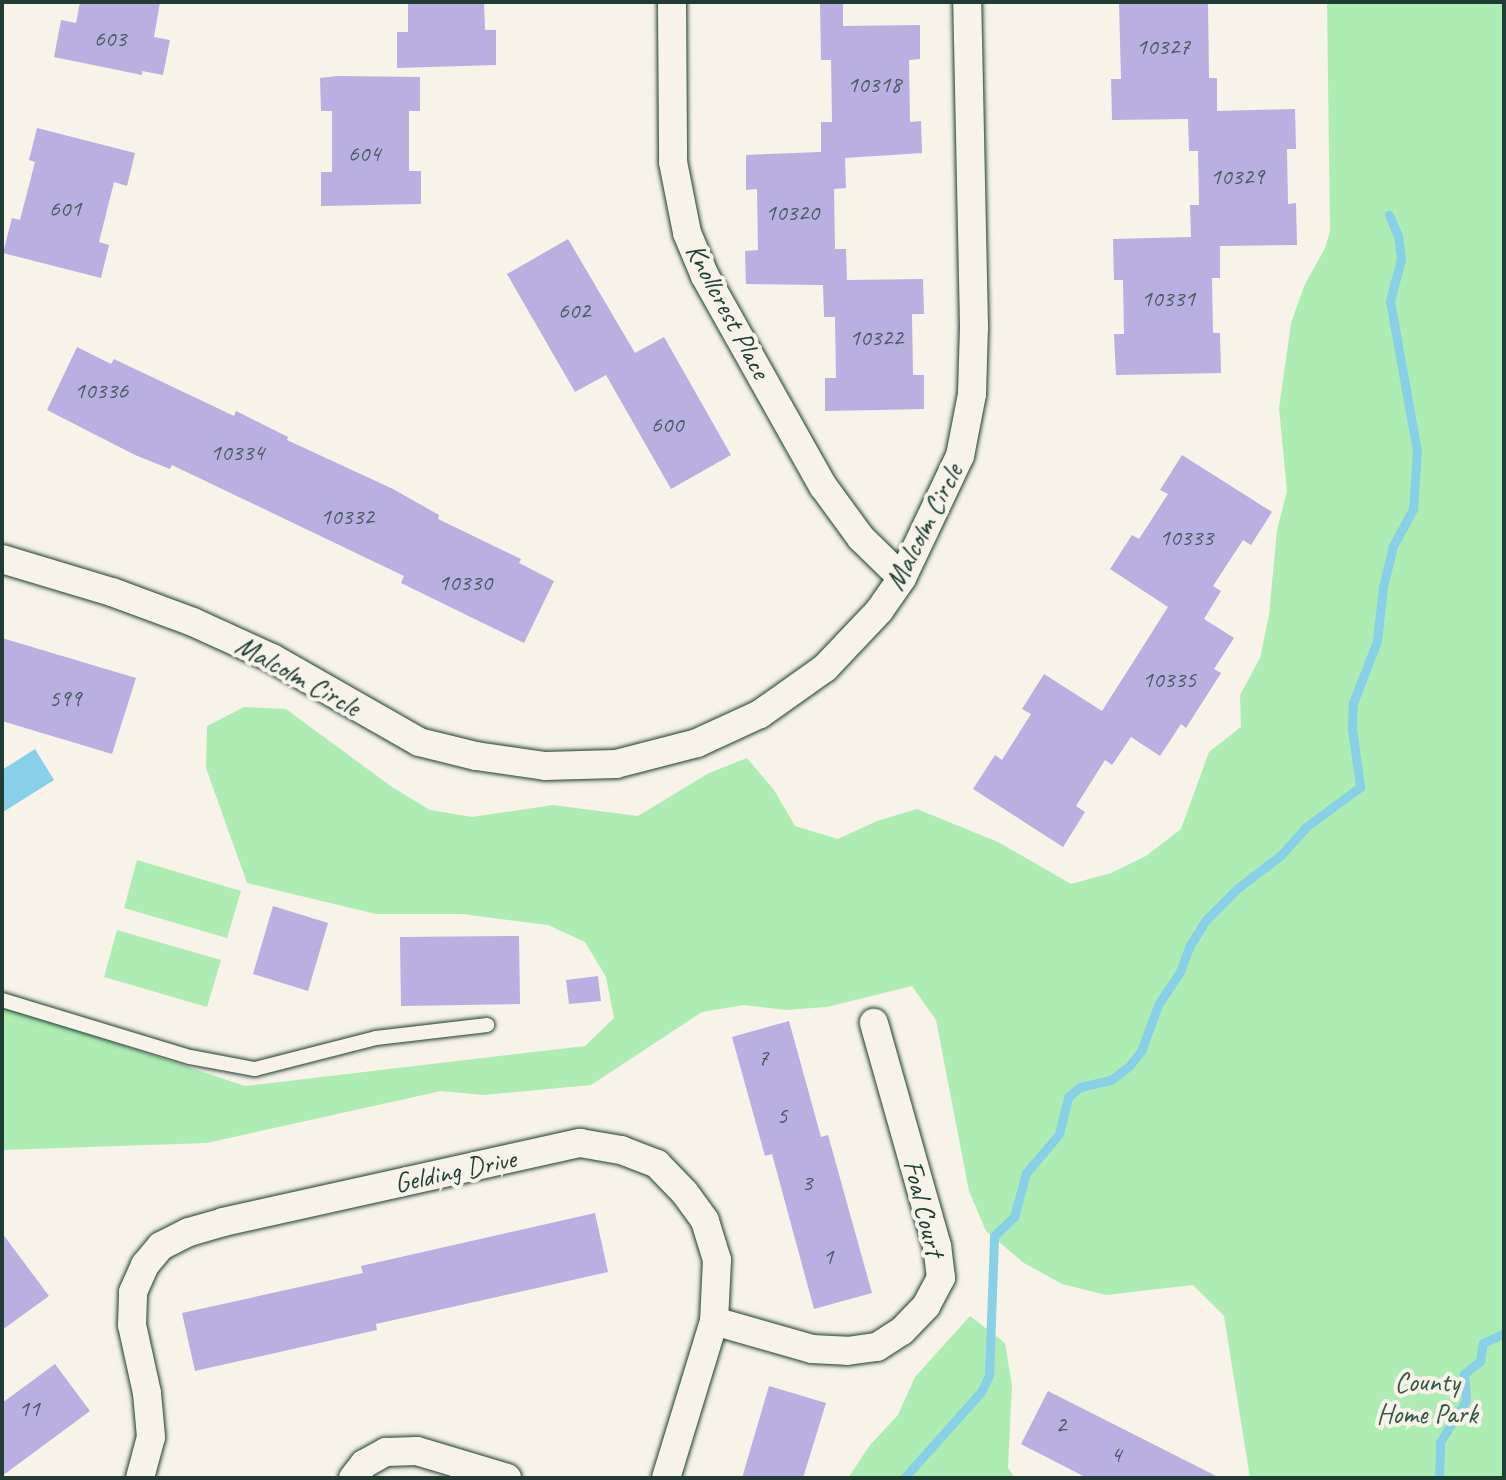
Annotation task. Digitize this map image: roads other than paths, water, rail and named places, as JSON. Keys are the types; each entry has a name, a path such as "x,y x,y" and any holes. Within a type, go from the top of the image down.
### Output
{"street":[{"name":"Knollcrest Place","path":"672,2 673,162 687,233 705,276 823,486 861,538 902,578"},
{"name":"Malcolm Circle","path":"2,559 112,592 193,622 272,658 419,742 476,756 545,766 616,764 697,743 760,714 825,668 879,611 902,578 960,456 972,394 967,2"},
{"name":"Foal Court","path":"714,1321 812,1349 847,1351 877,1347 902,1331 926,1306 941,1278 937,1246 874,1023"},
{"name":"Gelding Drive","path":"140,1478 151,1437 147,1393 132,1325 133,1292 145,1265 161,1246 189,1232 223,1222 580,1143 621,1150 657,1164 685,1193 705,1221 717,1260 714,1321 666,1478"},
{"path":"353,1478 364,1464 386,1452 417,1451 507,1478"}],"lane":[{"path":"2,1000 190,1057 255,1069 376,1038 487,1025"}],"water":[{"path":"35,749 54,780 3,812 2,770"}],"waterway":[{"path":"904,1478 981,1392 989,1375 994,1236 1014,1217 1026,1173 1059,1134 1068,1097 1080,1087 1111,1080 1129,1066 1141,1051 1159,1003 1180,972 1189,947 1206,920 1238,888 1281,855 1306,827 1360,787 1352,728 1353,703 1377,641 1383,587 1393,546 1413,509 1417,451 1390,301 1401,259 1398,236 1389,215"},
{"path":"1439,1478 1440,1442 1466,1400 1464,1374 1480,1361 1483,1343 1504,1333"}],"park label":[{"name":"County Home Park","path":"1427,1398"}]}
